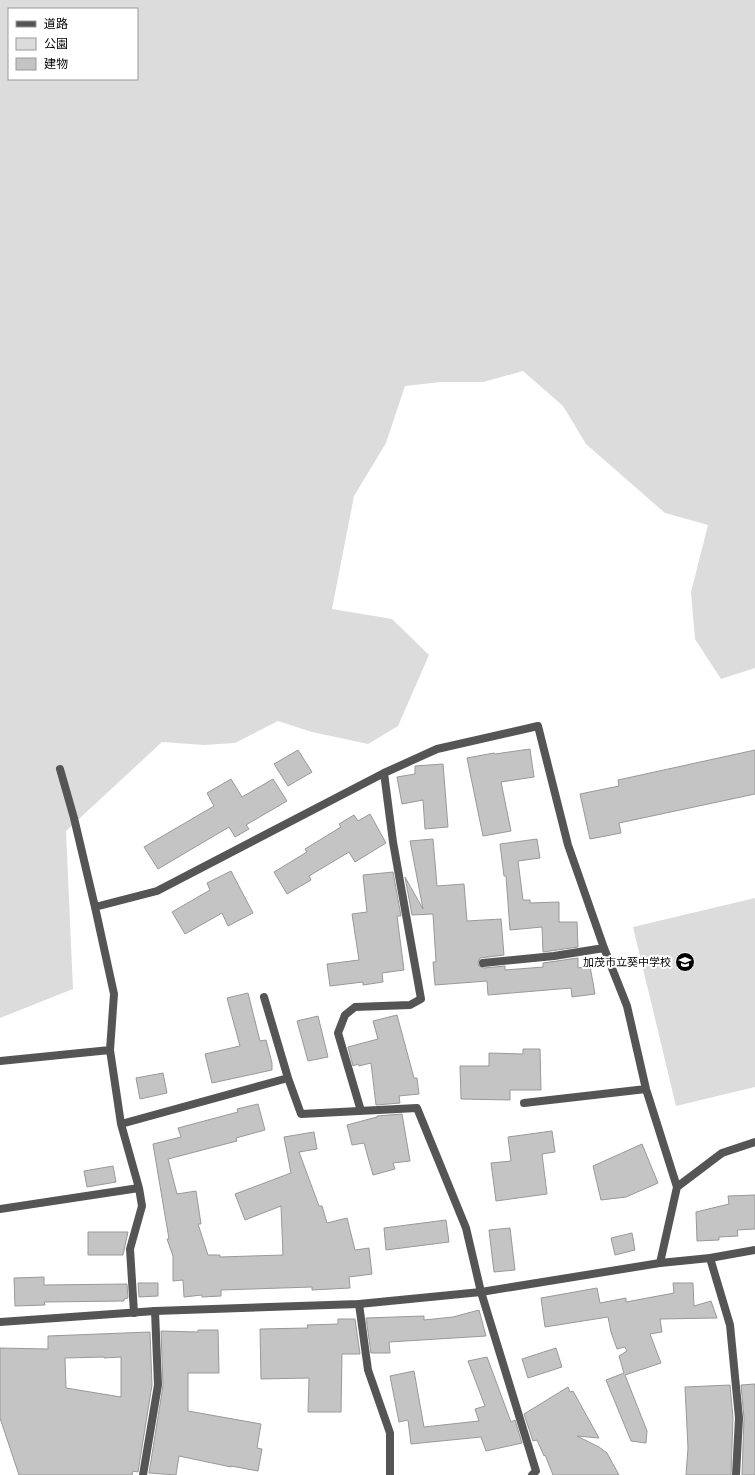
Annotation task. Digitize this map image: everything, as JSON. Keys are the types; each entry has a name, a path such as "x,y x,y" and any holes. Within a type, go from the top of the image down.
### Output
{"street":[{"path":"95,907 157,891 384,773 437,749 538,726 568,845 586,900 627,1006 646,1089 677,1187 660,1263"},
{"path":"60,769 74,818 114,994 110,1050 121,1124 139,1188 142,1206 130,1249 134,1313"},
{"path":"361,1111 338,1033 345,1015 355,1008 410,1005 421,999 393,842 384,773"},
{"path":"483,963 554,956 604,948"},
{"path":"264,997 288,1078 301,1114 417,1108 466,1228 481,1292 536,1471 532,1475"},
{"path":"0,1061 110,1050"},
{"path":"121,1124 288,1078"},
{"path":"524,1104 646,1089"},
{"path":"677,1187 722,1153 755,1142"},
{"path":"0,1209 139,1188"},
{"path":"0,1322 155,1311 359,1304 481,1292 660,1263 710,1258 755,1250"},
{"path":"710,1258 730,1325 739,1418 736,1475"},
{"path":"359,1304 368,1370 390,1433 390,1475"},
{"path":"143,1475 158,1385 155,1311"}],"green space":[{"path":"0,0 755,0 755,668 721,679 695,639 691,592 708,525 665,513 586,444 563,406 523,371 483,382 441,382 405,386 386,443 354,496 332,609 392,619 429,655 398,726 368,744 312,732 278,721 235,743 204,745 162,742 66,831 73,989 0,1018"},
{"path":"755,898 755,1087 676,1106 633,927"}],"building":[{"path":"530,749 534,777 501,782 511,831 483,836 467,758"},
{"path":"298,750 312,772 288,786 274,764"},
{"path":"755,750 755,794 619,823 621,833 590,839 580,794 619,786 618,780"},
{"path":"443,764 448,827 425,829 423,800 402,804 397,777 415,774 415,766"},
{"path":"231,779 242,797 273,779 287,801 246,825 249,829 235,837 229,827 158,869 144,847 214,806 207,793"},
{"path":"370,814 386,843 355,862 349,852 309,876 311,880 287,894 274,872 307,852 305,849 341,827 339,824 354,815 358,821"},
{"path":"433,839 437,886 464,884 467,921 501,919 504,955 480,958 478,963 479,966 484,968 505,966 505,970 543,967 543,963 578,958 578,968 590,966 595,994 572,997 571,988 488,995 487,981 435,985 433,962 436,962 433,914 412,915 405,877 423,909 410,841"},
{"path":"537,839 540,858 518,861 523,900 530,900 530,903 559,902 559,922 577,922 578,947 543,952 542,927 510,930 506,876 504,876 500,844"},
{"path":"231,871 253,913 228,926 222,913 185,934 172,912 210,890 207,883"},
{"path":"393,872 401,916 397,916 404,970 382,973 383,982 363,985 363,982 330,986 327,964 359,960 352,914 367,912 363,875"},
{"path":"248,993 260,1041 266,1040 272,1063 272,1070 212,1083 205,1054 240,1046 227,998"},
{"path":"397,1015 414,1078 417,1078 419,1094 399,1096 400,1103 376,1105 371,1063 353,1066 348,1047 378,1039 373,1021"},
{"path":"318,1016 328,1057 308,1061 297,1021"},
{"path":"523,1049 540,1049 541,1090 510,1090 510,1100 461,1099 460,1066 489,1066 489,1053 523,1054"},
{"path":"163,1073 167,1093 140,1099 136,1078"},
{"path":"258,1104 265,1130 236,1138 237,1141 168,1159 177,1194 196,1191 201,1224 198,1224 208,1255 220,1255 220,1257 283,1255 281,1206 245,1220 235,1194 291,1173 284,1137 314,1132 317,1149 299,1152 319,1206 322,1206 327,1223 347,1218 355,1250 369,1248 372,1274 349,1277 350,1288 312,1290 312,1287 221,1290 221,1296 202,1297 202,1295 184,1297 183,1280 173,1281 173,1256 167,1239 169,1239 153,1144 181,1137 178,1128 238,1112 237,1109"},
{"path":"402,1114 410,1161 393,1163 395,1169 373,1175 364,1143 352,1145 347,1125 377,1116"},
{"path":"552,1131 555,1152 542,1154 547,1194 496,1201 491,1163 511,1161 508,1137"},
{"path":"642,1144 658,1183 626,1197 601,1200 593,1166"},
{"path":"113,1166 116,1182 87,1187 84,1171"},
{"path":"755,1195 755,1229 737,1230 738,1236 719,1237 719,1240 697,1241 696,1212 729,1204 728,1196"},
{"path":"446,1220 449,1242 386,1250 384,1228"},
{"path":"510,1228 515,1270 494,1272 489,1230"},
{"path":"88,1232 128,1232 123,1255 88,1255"},
{"path":"632,1233 635,1250 615,1255 611,1238"},
{"path":"44,1277 44,1285 127,1284 128,1298 124,1299 124,1301 44,1302 45,1305 15,1306 14,1278"},
{"path":"138,1283 158,1283 158,1296 139,1297"},
{"path":"673,1283 693,1283 694,1306 711,1301 717,1318 660,1319 662,1332 650,1334 661,1363 625,1375 647,1431 646,1443 631,1441 606,1380 624,1373 619,1356 627,1351 625,1347 617,1349 608,1317 545,1327 541,1298 597,1288 600,1303 626,1298 626,1302 674,1293"},
{"path":"479,1310 486,1336 389,1342 390,1353 371,1353 366,1318 424,1316 424,1320 453,1317"},
{"path":"338,1319 355,1319 360,1354 342,1354 341,1412 308,1412 309,1378 261,1379 260,1329 308,1328 307,1325 338,1324"},
{"path":"198,1330 218,1330 219,1373 188,1373 188,1411 261,1424 257,1448 262,1449 258,1471 179,1456 176,1475 149,1473 163,1386 161,1331 198,1332"},
{"path":"150,1332 152,1385 138,1472 133,1471 132,1475 19,1475 0,1418 0,1348 48,1349 48,1336","holes":["121,1357 121,1397 66,1388 65,1358"]},
{"path":"556,1348 562,1367 528,1378 522,1359"},
{"path":"487,1357 511,1422 515,1420 522,1443 486,1451 481,1437 411,1444 408,1420 399,1422 390,1376 414,1371 424,1427 479,1421 475,1409 485,1406 468,1361"},
{"path":"755,1384 755,1475 742,1475 744,1418 741,1385"},
{"path":"730,1385 733,1418 731,1475 686,1475 688,1448 685,1387"},
{"path":"568,1387 570,1392 573,1391 599,1438 577,1436 599,1447 607,1453 619,1475 553,1475 537,1440 533,1441 524,1414"}],"place":[{"name":"加茂市立葵中学校","path":"685,962"}]}
